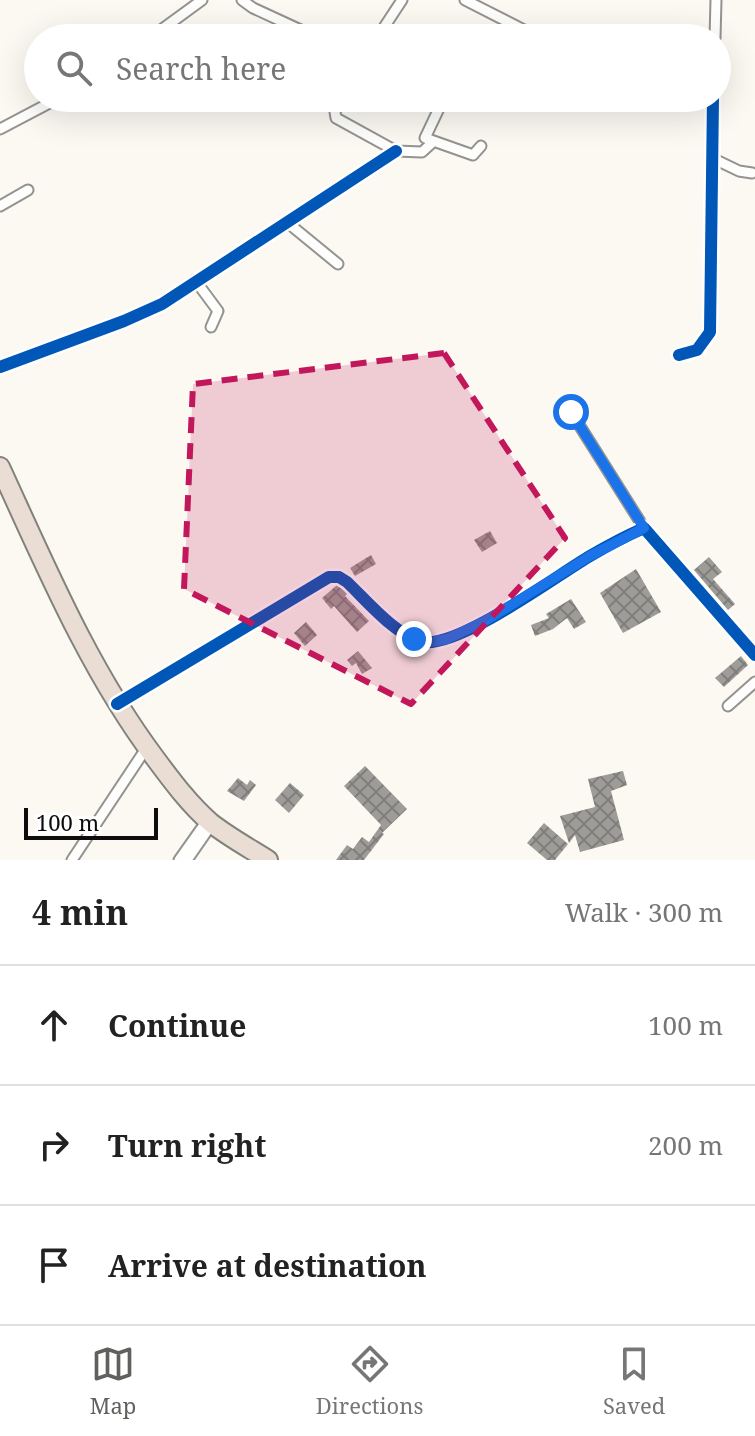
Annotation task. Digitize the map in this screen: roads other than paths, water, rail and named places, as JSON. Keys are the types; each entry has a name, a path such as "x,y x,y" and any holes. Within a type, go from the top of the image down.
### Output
{"highway":[{"path":"0,467 67,612 117,704 169,777 210,821 268,860"}],"street":[{"path":"169,24 202,0"},
{"path":"242,0 288,24"},
{"path":"386,24 402,0"},
{"path":"465,0 512,24"},
{"path":"715,24 716,0"},
{"path":"0,129 32,112"},
{"path":"335,112 336,118 396,151 422,152 433,142"},
{"path":"437,112 426,139 473,155 481,146"},
{"path":"679,355 697,350 710,332 713,112"},
{"path":"0,367 162,304 396,151"},
{"path":"712,158 739,171 752,173"},
{"path":"0,206 28,190"},
{"path":"288,223 338,264"},
{"path":"195,280 218,311 211,327"},
{"path":"571,412 644,528 755,655"},
{"path":"117,704 329,577 339,577 347,582 405,634 422,642 431,642 447,639 485,621 590,556 644,528"},
{"path":"728,706 755,682"},
{"path":"72,860 147,747"},
{"path":"179,860 210,821"},
{"path":"187,860 210,821"}]}
